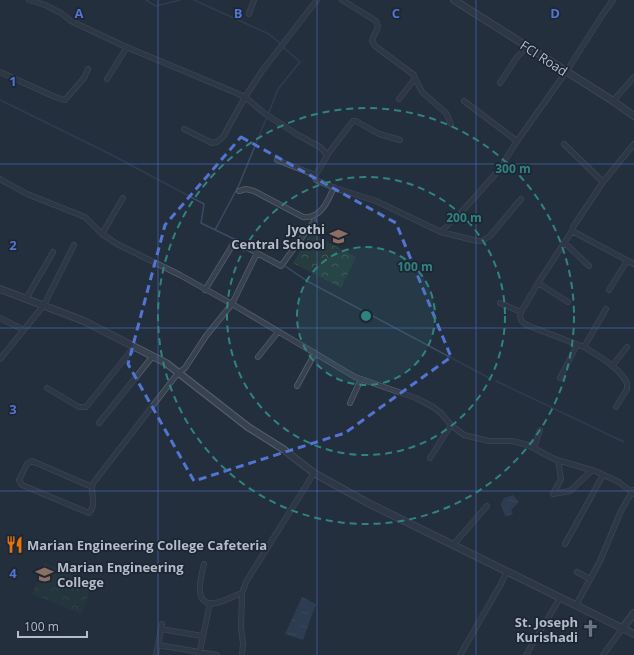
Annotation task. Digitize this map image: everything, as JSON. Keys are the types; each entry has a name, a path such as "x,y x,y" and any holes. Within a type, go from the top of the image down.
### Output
{"street":[{"path":"29,0 45,5 61,13 71,21 127,47 213,82 245,97 264,113 320,147 327,155"},
{"path":"249,14 254,0"},
{"path":"184,129 212,143 218,142 223,137 245,97 262,71 317,0"},
{"path":"342,0 376,21 379,25 372,38 375,46 414,75 422,92 446,113 451,124"},
{"name":"FCI Road","path":"454,0 613,101 634,116"},
{"path":"441,232 499,170 517,141 566,72 613,0"},
{"path":"107,79 127,47"},
{"path":"500,83 517,57 527,47"},
{"path":"0,72 55,97 65,100 84,78 88,69"},
{"path":"613,101 634,77"},
{"path":"399,99 415,78"},
{"path":"464,101 517,141"},
{"path":"400,140 379,134 356,121 353,121 327,155 314,178 334,187 376,201 441,232 470,240 482,241 490,236 521,199"},
{"path":"564,144 603,182"},
{"path":"616,407 628,385 625,379 612,366 584,347 524,324 520,319 521,312 572,231 573,227 603,182 634,144"},
{"path":"277,160 315,175"},
{"path":"0,179 33,197 85,217 102,234 117,244 180,275 232,304 355,377 416,398 433,407 441,413 458,432 469,437 489,441 512,442 528,445 558,460 592,470 619,482 633,492 621,511 609,541 576,605"},
{"path":"239,191 246,189 254,191 303,218 309,218 323,210 334,187"},
{"path":"102,234 123,198"},
{"path":"205,290 235,241 281,266 314,221"},
{"path":"572,231 634,264"},
{"path":"564,243 589,266"},
{"path":"0,359 44,305 74,245"},
{"path":"26,299 53,252"},
{"path":"92,487 32,461 27,464 19,480 22,485 89,513 93,504 92,487 94,482 178,373 185,368 206,336 232,304 257,253"},
{"path":"610,290 626,261"},
{"path":"538,283 568,302"},
{"path":"0,289 84,320 153,356 166,364 248,427 283,449 314,472 368,503 634,634"},
{"path":"500,303 521,312"},
{"path":"584,347 606,309"},
{"path":"0,318 24,330"},
{"path":"258,357 278,332"},
{"path":"560,378 577,345"},
{"path":"47,388 79,407 86,407 134,347"},
{"path":"612,366 627,347"},
{"path":"297,386 315,353"},
{"path":"100,423 153,356"},
{"path":"350,403 361,379"},
{"path":"430,458 451,425"},
{"path":"534,448 540,430"},
{"path":"558,460 561,479 554,494 570,491 592,470"},
{"path":"242,655 242,592 246,582 314,472"},
{"path":"564,544 603,475"},
{"path":"453,545 487,506"},
{"path":"204,564 199,584 202,598 210,603 216,603 242,592"},
{"path":"460,655 507,571"},
{"path":"577,572 590,579"},
{"path":"526,655 560,598"},
{"path":"200,654 202,636 210,603"},
{"path":"603,655 634,613"},
{"path":"156,655 162,627 202,636"},
{"path":"158,645 200,654 217,655"}],"highlighted area":[{"path":"241,137 396,223 451,357 345,433 194,481 128,364 165,225"}],"green space":[{"path":"311,233 356,257 341,288 293,263"},
{"path":"45,563 92,584 82,614 32,594"}],"water":[{"path":"513,495 519,502 511,510 513,513 509,516 505,516 501,504 504,498"},
{"path":"302,597 316,604 303,640 285,634"}],"waterway":[{"path":"146,0 156,6 180,0"},
{"path":"194,0 269,34 281,44"},
{"path":"269,112 278,89 300,62 283,47"},
{"path":"0,100 110,154 204,204 201,223 234,239"},
{"path":"215,230 239,185 266,119"},
{"path":"271,258 278,262"},
{"path":"285,266 307,281 491,379"},
{"path":"496,381 624,442"}],"place":[{"name":"Jyothi Central School","path":"338,236"},
{"name":"Marian Engineering College Cafeteria","path":"14,545"},
{"name":"Marian Engineering College","path":"44,574"},
{"name":"St. Joseph Kurishadi","path":"591,629"}]}
